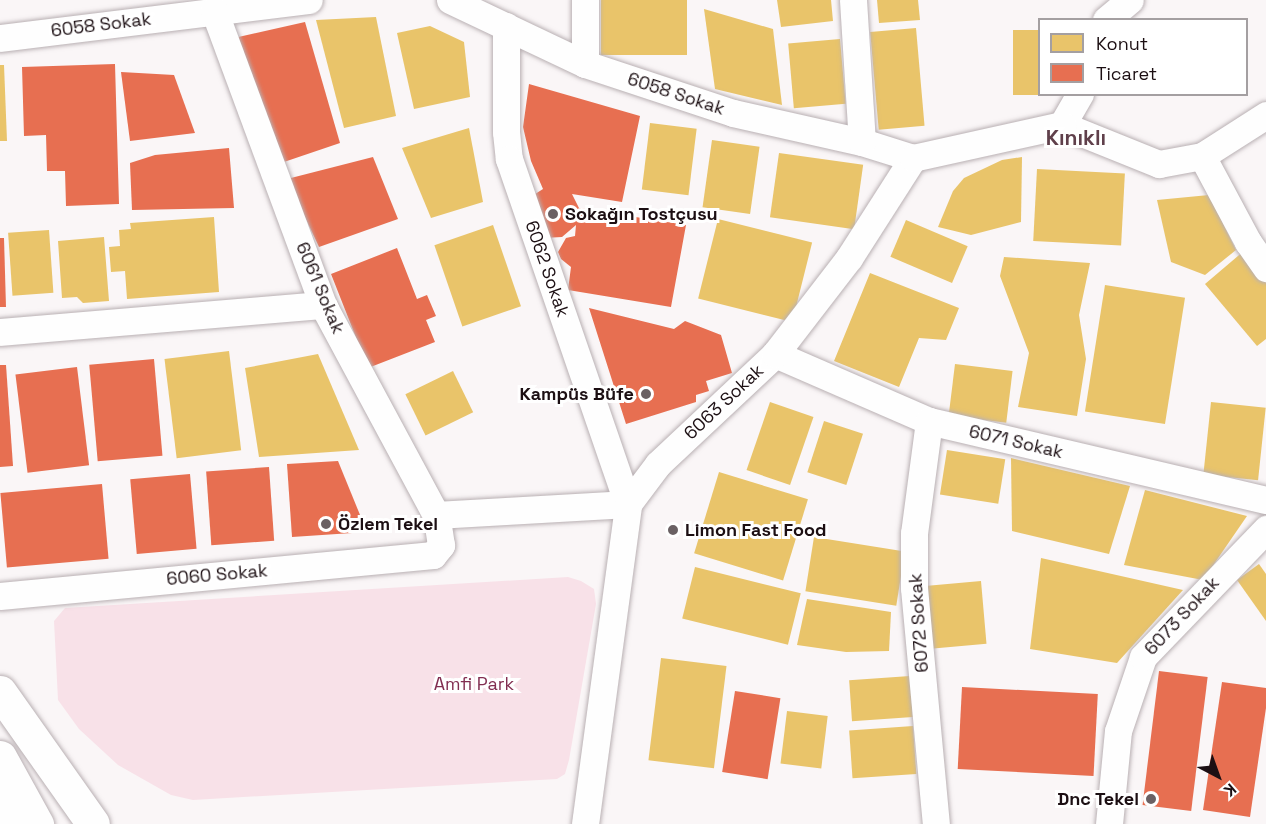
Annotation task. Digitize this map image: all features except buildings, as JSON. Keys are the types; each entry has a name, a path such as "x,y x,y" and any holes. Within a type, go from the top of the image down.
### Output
{"street":[{"name":"6058 Sokak","path":"0,38 309,0"},
{"name":"6058 Sokak","path":"450,0 585,64 734,113 862,142 913,158"},
{"path":"585,0 585,64"},
{"path":"853,0 862,142"},
{"path":"1096,0 1097,18"},
{"path":"1108,18 1130,0"},
{"name":"6061 Sokak","path":"214,11 323,305 436,515 441,545 433,555"},
{"name":"6062 Sokak","path":"506,26 506,132 509,159 628,504"},
{"path":"1062,125 1079,96"},
{"path":"913,158 1062,125 1159,164 1202,156 1266,114"},
{"path":"1202,156 1248,242 1266,268"},
{"name":"6063 Sokak","path":"585,824 628,504 658,464 775,354 849,258 913,158"},
{"path":"0,332 323,305"},
{"name":"6071 Sokak","path":"775,354 929,422 1266,501"},
{"name":"6072 Sokak","path":"929,422 914,533 914,588 936,824"},
{"path":"436,515 628,504"},
{"name":"6073 Sokak","path":"1109,824 1118,731 1143,657 1266,529"},
{"name":"6060 Sokak","path":"0,596 433,555"},
{"path":"0,692 93,824"},
{"path":"0,758 8,804 5,824"},
{"path":"0,758 37,824"}],"green space":[{"name":"Amfi Park","path":"568,577 581,581 594,589 596,604 569,760 565,774 557,779 193,800 171,795 118,765 79,729 58,700 54,621 65,608"}],"place":[{"name":"Sokağın Tostçusu","path":"553,214"},
{"name":"Kampüs Büfe","path":"646,394"},
{"name":"Özlem Tekel","path":"326,524"},
{"name":"Limon Fast Food","path":"673,530"},
{"name":"Dnc Tekel","path":"1151,799"}],"district":[{"name":"Kınıklı","path":"1076,138"}]}
